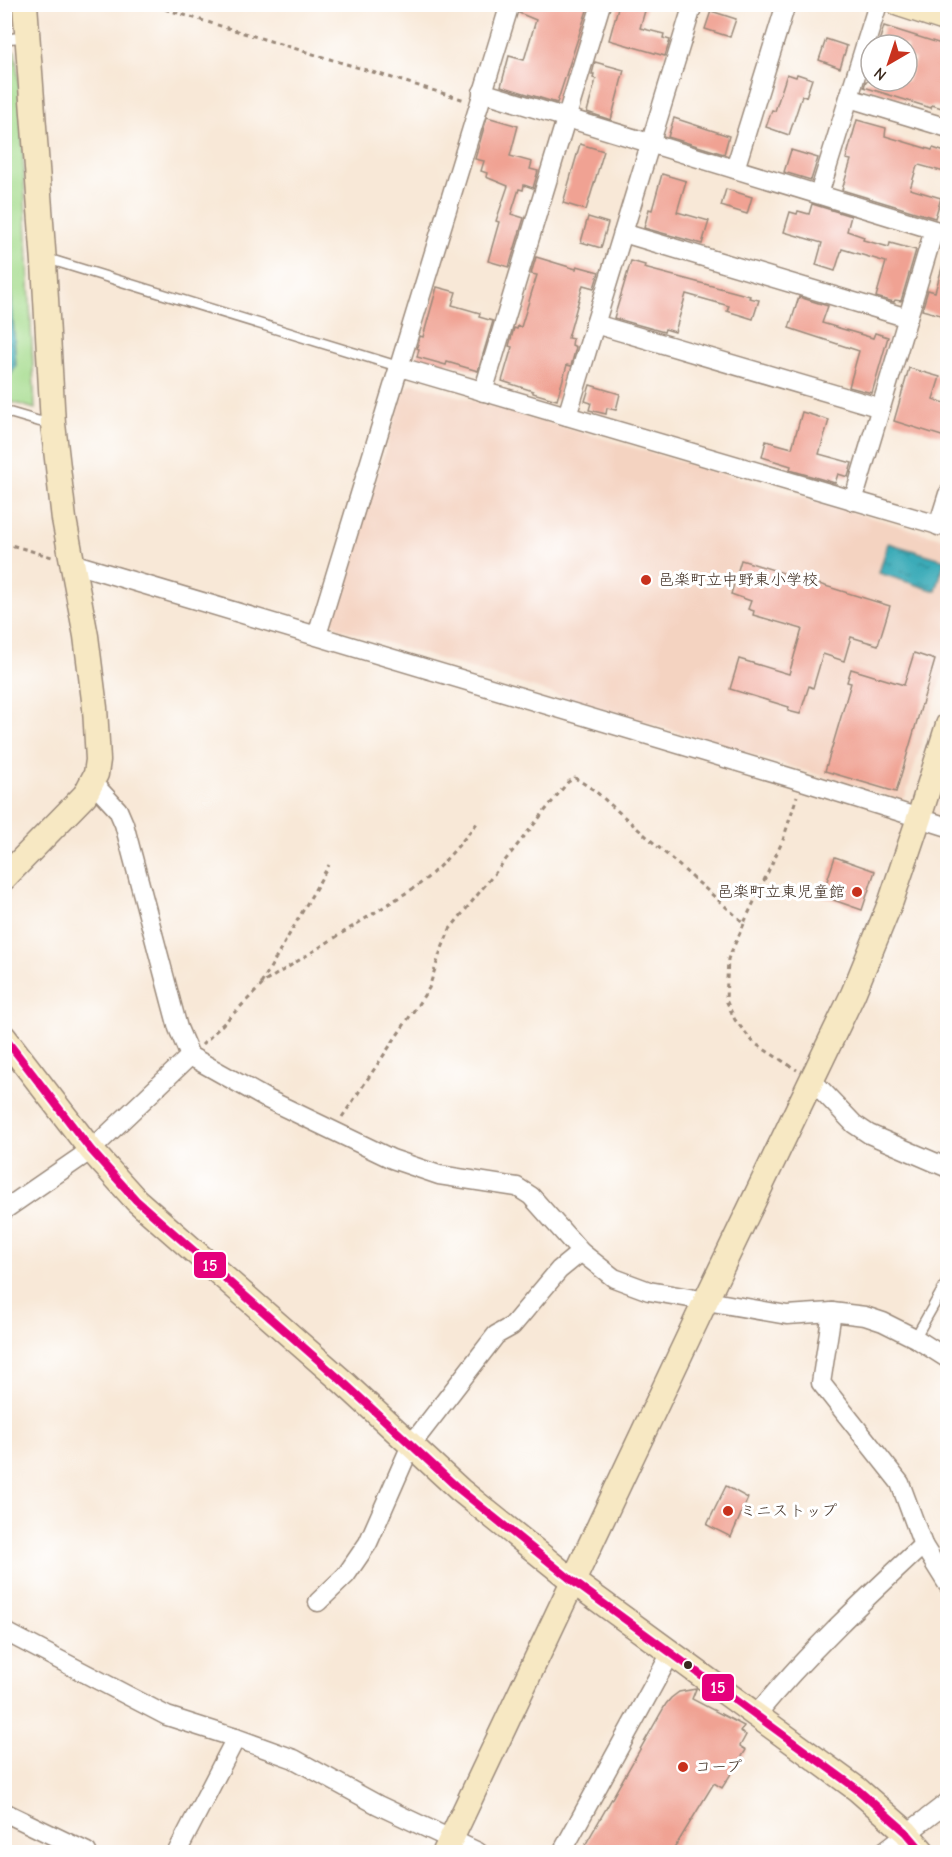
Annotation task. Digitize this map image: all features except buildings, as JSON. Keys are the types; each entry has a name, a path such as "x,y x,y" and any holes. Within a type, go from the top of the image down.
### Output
{"street":[{"path":"4,878 72,811 93,783 98,760 95,708 86,636 59,482 52,424 44,262 16,38 25,4"},
{"path":"317,636 510,4"},
{"path":"483,392 601,4"},
{"path":"567,416 693,4"},
{"path":"735,169 786,4"},
{"path":"819,194 878,4"},
{"path":"899,4 948,20"},
{"path":"480,98 567,117 941,232 908,318 853,501"},
{"path":"849,98 948,128"},
{"path":"623,233 908,318"},
{"path":"595,324 880,408"},
{"path":"400,367 943,527 948,494"},
{"path":"72,563 948,826"},
{"path":"448,1846 853,994 880,930 948,725"},
{"path":"93,783 118,810 124,824 178,1028 190,1056 265,1098 393,1159 439,1175 516,1187 531,1196 581,1252 614,1278 649,1292 787,1315 832,1312 865,1316 915,1338 948,1359"},
{"path":"6,1041 92,1150 135,1200 460,1490 574,1582 857,1789 906,1832 923,1852"},
{"path":"4,1210 92,1150 190,1056"},
{"path":"811,1079 854,1124 869,1134 948,1168"},
{"path":"318,1602 346,1575 368,1543 411,1444 496,1335 512,1326 559,1270 581,1252"},
{"path":"832,1312 820,1383 900,1483 924,1545 948,1585"},
{"path":"756,1714 791,1673 850,1612 924,1545"},
{"path":"4,1631 167,1716 294,1759 448,1846 478,1852"},
{"path":"562,1852 671,1653"},
{"path":"177,1852 236,1738"},
{"path":"883,1852 906,1832 948,1802"},
{"path":"4,1812 87,1852"}],"lane":[{"path":"44,262 55,261 400,367"},
{"path":"4,411 52,424"},
{"path":"915,1338 948,1280"}],"path":[{"path":"148,4 480,98"},
{"path":"4,543 72,563"},
{"path":"332,1131 429,988 450,929 568,782 575,778 594,790 744,923"},
{"path":"802,781 783,840 728,959 726,1000 735,1020 754,1043 811,1079"},
{"path":"190,1056 266,981 417,886 448,859 478,822"},
{"path":"259,988 329,865"}],"shaded area":[{"name":"邑楽町立中野東小学校","path":"412,384 947,540 947,660 905,797 901,800 338,628 332,621 404,390"}],"green space":[{"path":"15,51 20,91 35,409 5,400 4,53"}],"water":[{"path":"5,189 16,366 5,380"},
{"path":"888,543 945,560 936,591 879,573"}],"transit line":[{"name":"15","path":"4,1037 91,1150 136,1200 342,1381 460,1490 574,1582 857,1789 906,1832 923,1852"}],"place":[{"name":"邑楽町立中野東小学校","path":"646,580"},
{"name":"邑楽町立東児童館","path":"857,892"},
{"name":"ミニストップ","path":"728,1511"},
{"name":"コープ","path":"683,1767"}]}
